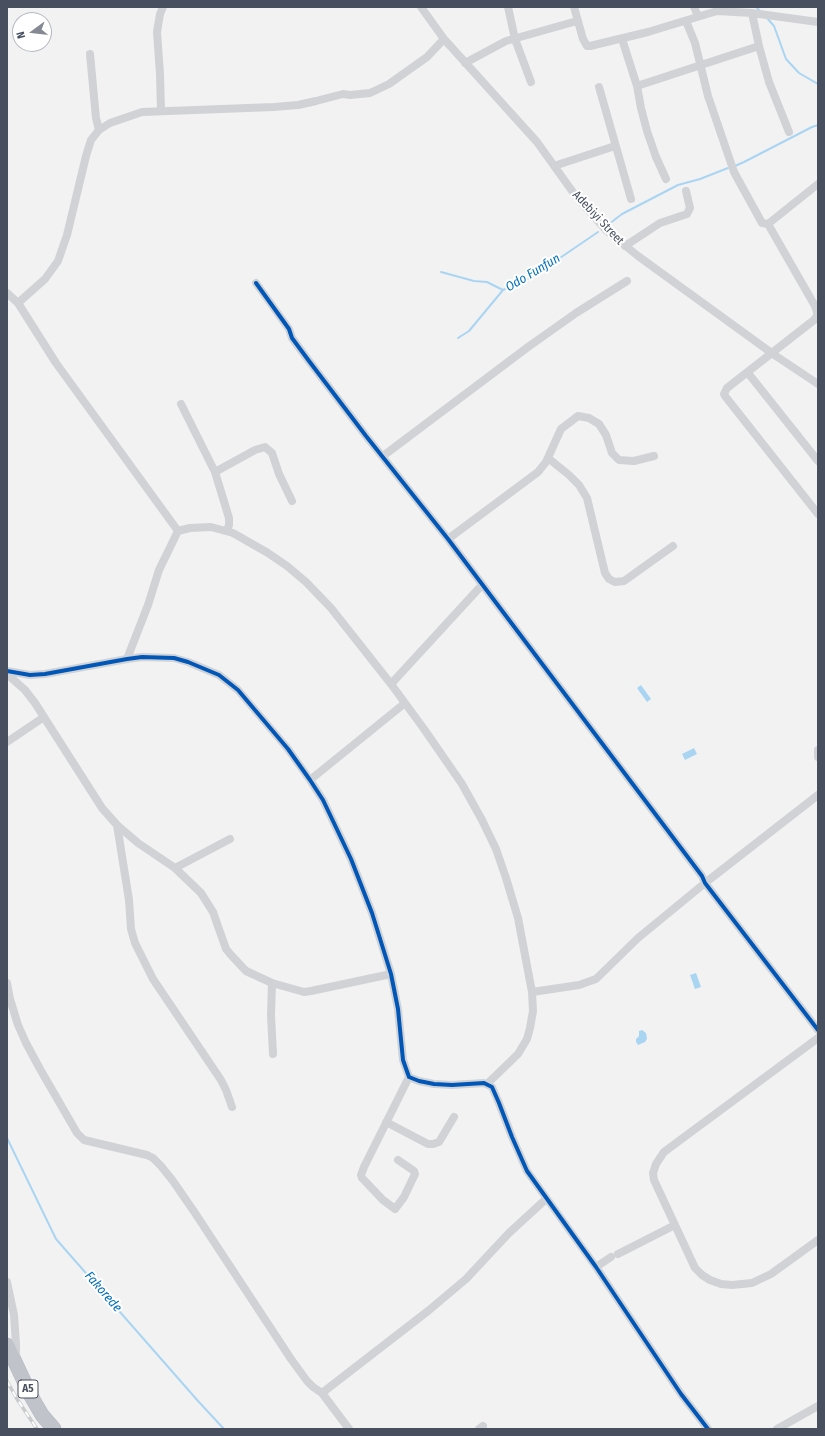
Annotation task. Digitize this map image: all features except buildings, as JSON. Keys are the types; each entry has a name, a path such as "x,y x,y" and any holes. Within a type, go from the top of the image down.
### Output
{"highway":[{"name":"A5","path":"9,1351 31,1396 42,1415 54,1429"}],"street":[{"path":"161,110 157,32 160,14 163,7"},
{"name":"Adebiyi Street","path":"421,7 444,39 537,142 575,195 607,231 625,246 773,354 818,384"},
{"path":"508,7 516,38 531,82"},
{"path":"574,7 577,21 587,46 595,46 622,39 717,11 752,13 818,22"},
{"path":"694,7 698,16"},
{"path":"752,13 759,46 774,98 788,132"},
{"path":"465,63 506,41 577,21"},
{"path":"686,21 695,43 708,96 734,172 762,223 768,224 818,184"},
{"path":"18,303 45,279 58,261 91,140 99,130 110,123 132,114 142,112 161,110 274,107 316,101 343,94 350,95 370,93 389,84 427,57 444,39"},
{"path":"622,39 637,86 647,131 656,158 666,179"},
{"path":"637,86 759,46"},
{"path":"90,54 99,130"},
{"path":"599,87 631,199"},
{"path":"554,166 615,146"},
{"path":"625,246 660,223 687,214 690,208 686,191"},
{"path":"768,224 817,306 817,316 773,354 727,388 724,394 818,514"},
{"path":"383,456 534,343 626,281"},
{"path":"256,283 289,329 292,338 298,346 366,436 448,539 640,797 702,876 705,883 818,1030"},
{"path":"7,293 18,303 56,363 178,531"},
{"path":"748,372 818,461"},
{"path":"181,404 215,472 229,518 229,526 227,530"},
{"path":"448,539 538,472 548,458 561,429 578,416 589,418 599,424 606,435 612,453 619,460 634,461 654,456"},
{"path":"215,472 255,450 265,447 272,452 278,474 292,501"},
{"path":"548,458 579,485 587,498 605,573 609,579 615,582 624,581 673,546"},
{"path":"178,531 211,527 227,530 268,553 306,582 331,608 405,703 462,784 496,849 518,918 532,992 533,1011 530,1028 526,1039 514,1058 487,1084 434,1084 409,1077"},
{"path":"127,659 160,570 178,531"},
{"path":"391,684 482,585"},
{"path":"7,672 20,674 45,674 142,657 174,658 202,667 223,678 238,690 288,749 323,800 355,867 372,913 391,974 398,1009 403,1060 409,1077 386,1122 362,1178 395,1210 404,1197 415,1174 414,1171 398,1160"},
{"path":"7,672 25,690 44,717 102,808 117,825 138,843 176,868 201,893 208,903 226,949 246,971 272,983 304,992 391,974"},
{"path":"310,780 405,703"},
{"path":"7,742 44,717"},
{"path":"818,750 818,758"},
{"path":"532,992 579,985 596,979 628,946 705,883 818,795"},
{"path":"117,825 129,900 131,929 135,943 153,979 224,1085 232,1107"},
{"path":"176,868 230,839"},
{"path":"7,983 18,1025 26,1043 43,1076 77,1133 84,1140 148,1155 161,1166 195,1213 291,1359 307,1381 322,1393 349,1429"},
{"path":"272,983 271,1016 273,1054"},
{"path":"818,1038 664,1152 656,1164 653,1173 654,1180 695,1268 702,1275 721,1284 743,1285 752,1283 771,1274 818,1240"},
{"path":"487,1084 495,1092 527,1171 596,1268 681,1394 708,1429"},
{"path":"386,1122 428,1144 433,1144 439,1142 454,1117"},
{"path":"322,1393 428,1311 466,1279 509,1233 546,1199"},
{"path":"596,1268 615,1256 675,1225"},
{"path":"7,1282 14,1315 16,1353 9,1351"},
{"path":"777,1429 818,1406"}],"water":[{"path":"641,685 651,699 647,702 637,688"},
{"path":"694,748 697,754 685,760 682,754"},
{"path":"696,973 701,987 695,989 690,975"},
{"path":"642,1030 646,1033 647,1039 645,1042 638,1045 636,1039 639,1036 639,1031"}],"waterway":[{"path":"756,7 761,12"},
{"path":"767,18 774,26 786,59 799,73 818,84"},
{"name":"Odo Funfun","path":"735,166 818,125"},
{"name":"Odo Funfun","path":"609,224 622,214 678,185 700,179 728,168"},
{"name":"Odo Funfun","path":"458,338 469,331 503,290 532,277 598,232"},
{"path":"441,272 474,281 487,282 503,290"},
{"name":"Fakorede","path":"7,1138 56,1239 224,1429"}],"railway":[{"path":"7,1381 37,1429"}],"cycle path":[{"path":"256,283 289,329 292,338 309,361 366,436 448,539 702,876 705,883 818,1030"},
{"path":"7,671 30,675 45,674 142,657 174,658 188,662 219,675 238,690 288,749 310,780 323,800 351,859 372,913 391,974 398,1009 403,1060 409,1077 434,1084 452,1085 484,1083 492,1087 527,1171 596,1267 681,1394 708,1429"}]}
